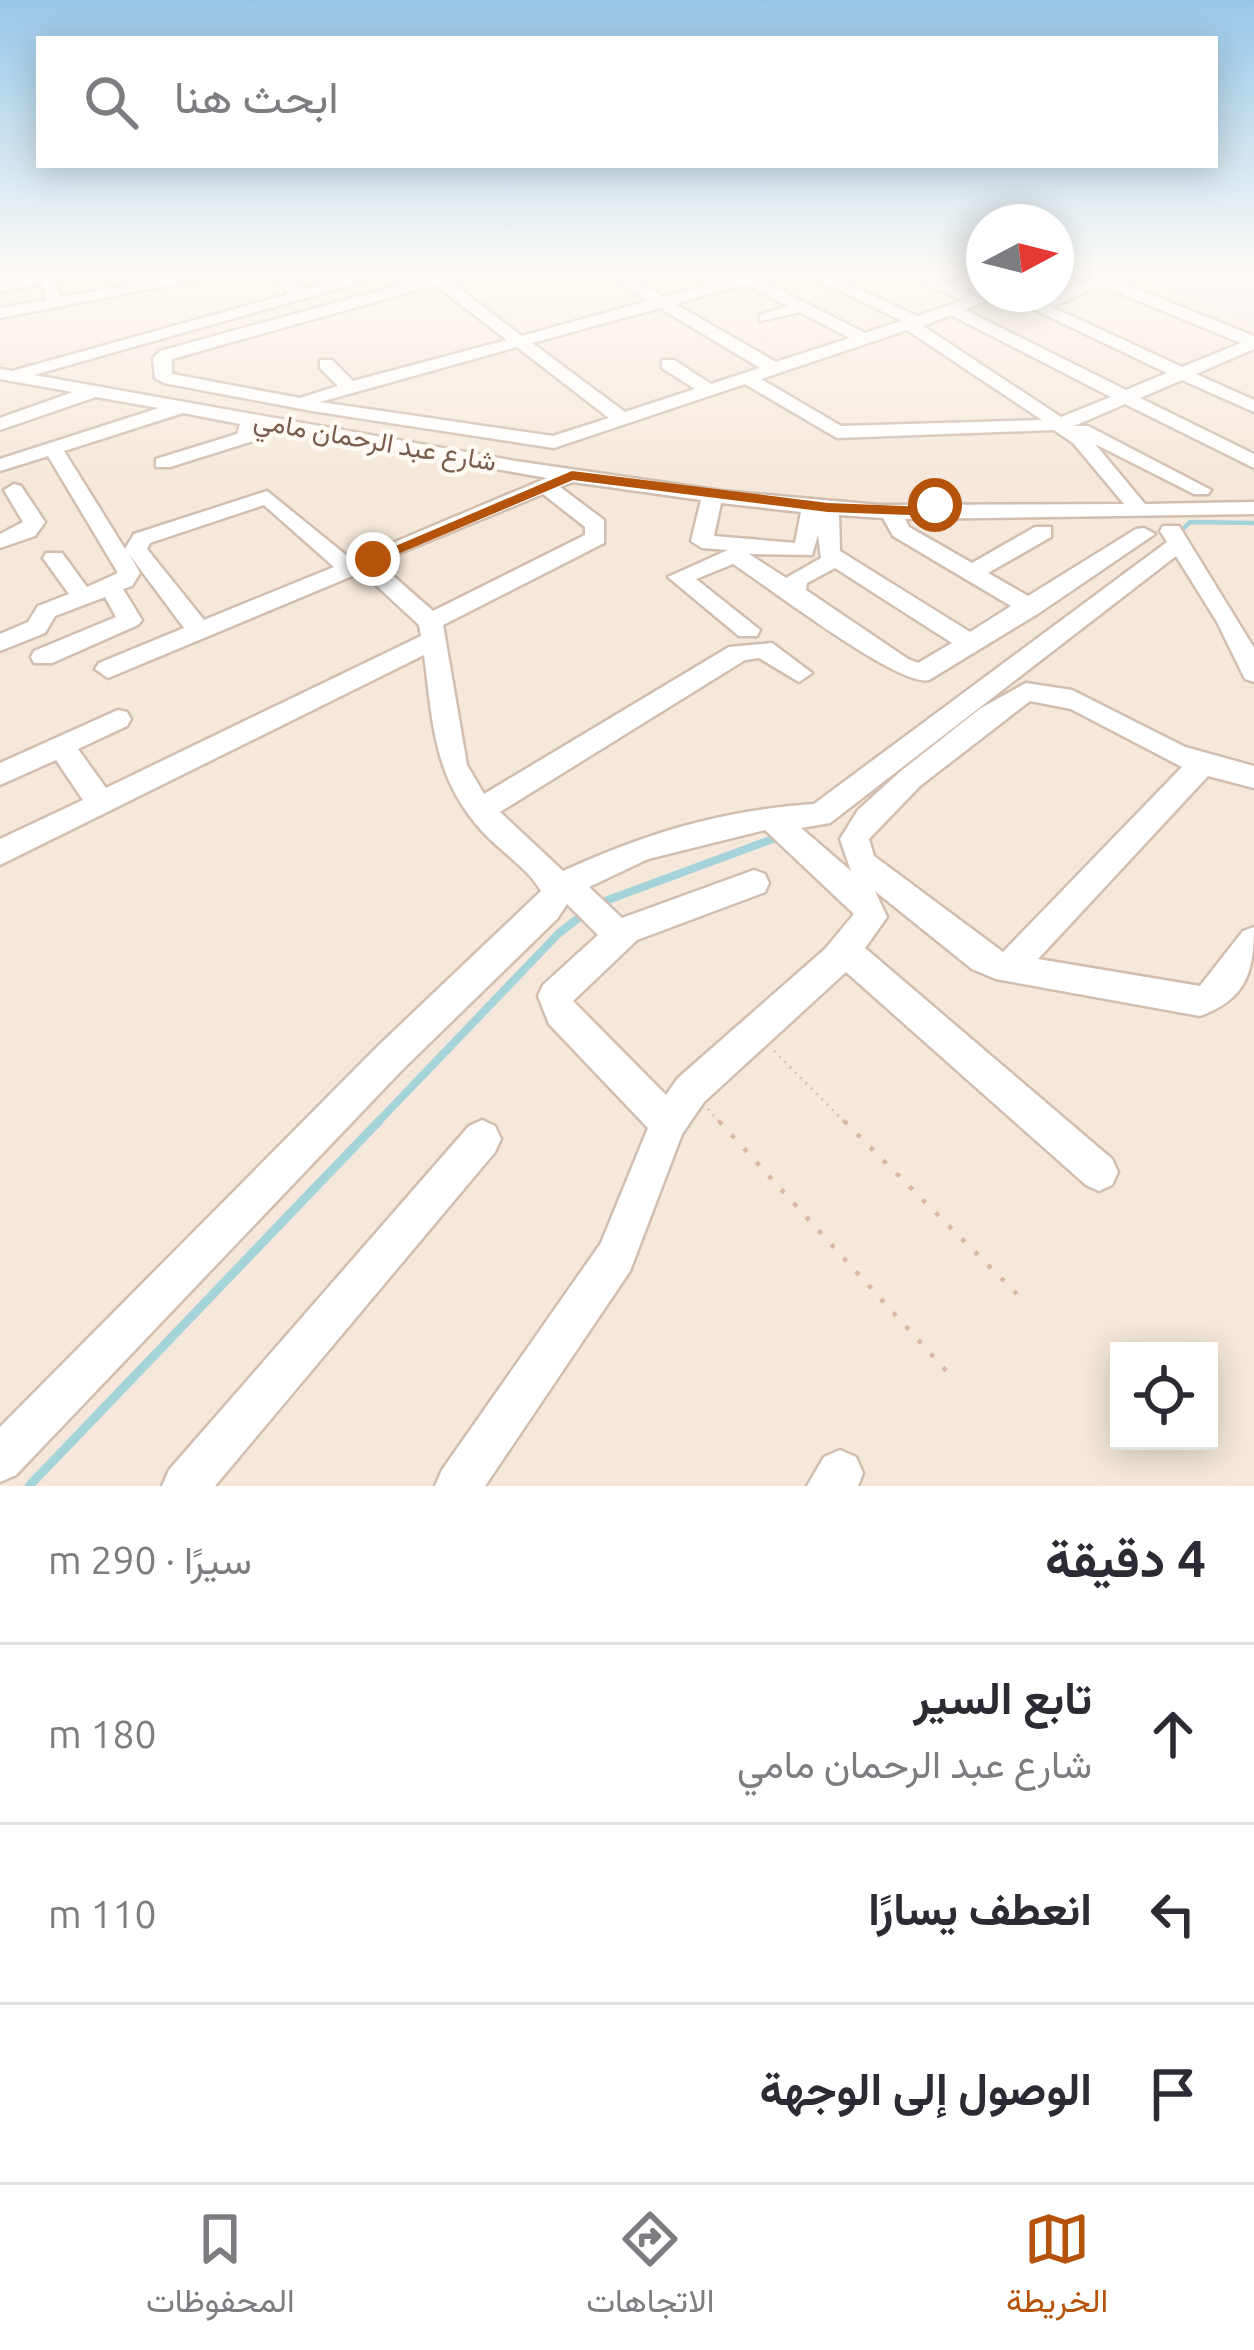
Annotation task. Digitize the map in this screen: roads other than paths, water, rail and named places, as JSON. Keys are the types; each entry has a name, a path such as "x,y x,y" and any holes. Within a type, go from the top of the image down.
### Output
{"street":[{"path":"5,377 98,341"},
{"path":"215,341 166,355 162,358 164,378 540,442 560,441 625,421 862,341"},
{"path":"519,341 625,421"},
{"path":"254,420 532,341"},
{"path":"727,341 776,370"},
{"path":"940,341 1063,423 1201,490"},
{"path":"1028,341 1123,397 1254,462"},
{"path":"1112,341 1254,407"},
{"path":"749,380 837,432 1063,423 1254,342"},
{"path":"326,364 352,390"},
{"path":"668,364 711,392"},
{"name":"شارع عبد الرحمان مامي","path":"5,377 572,476 821,507 937,512 936,502 946,497 1140,503"},
{"path":"0,424 96,391"},
{"path":"163,463 243,439 254,420 290,401"},
{"path":"0,465 185,406"},
{"path":"1063,423 1179,543 1229,622 1254,673"},
{"path":"0,644 37,627 46,611 124,581 129,572 53,448"},
{"path":"108,670 572,476"},
{"path":"0,854 433,631 596,538 596,525 547,487"},
{"path":"0,541 33,527 14,490"},
{"path":"1140,503 1201,490 1254,491"},
{"path":"713,494 702,541 740,551 804,550 821,507"},
{"path":"200,631 136,549 142,539 266,496 349,569"},
{"path":"1140,503 1254,508"},
{"path":"821,507 826,549 835,559 972,644"},
{"path":"890,511 901,531 1030,608"},
{"path":"972,573 1043,532"},
{"path":"740,551 911,673 930,672 1144,534"},
{"path":"0,1459 389,1059 546,910 561,885 641,849 748,820 820,815 1179,543"},
{"path":"740,551 679,577 748,631"},
{"path":"54,557 83,597"},
{"path":"373,559 371,568 433,631 460,785 480,810 620,936"},
{"path":"794,593 796,580 835,559"},
{"path":"43,657 130,620 110,586"},
{"path":"1229,622 1254,634"},
{"path":"480,810 738,653 763,649 799,673"},
{"path":"1254,776 1201,765 1058,693 1026,692 895,795 856,832 854,848 863,866 974,952 1008,969 1200,1001 1214,995 1254,941"},
{"path":"0,775 118,719"},
{"path":"61,746 101,804"},
{"path":"1008,969 1201,765"},
{"path":"458,1486 616,1257 668,1123 691,1090 845,951 872,917 864,901 774,820"},
{"path":"668,1123 556,1006 555,996 620,936 646,921 754,883"},
{"path":"845,951 1099,1172"},
{"path":"185,1486 482,1139"}],"waterway":[{"path":"1178,534 1190,522 1254,523"},
{"path":"597,904 781,836"},
{"path":"376,1124 558,934 586,912"},
{"path":"29,1486 379,1121"}]}
